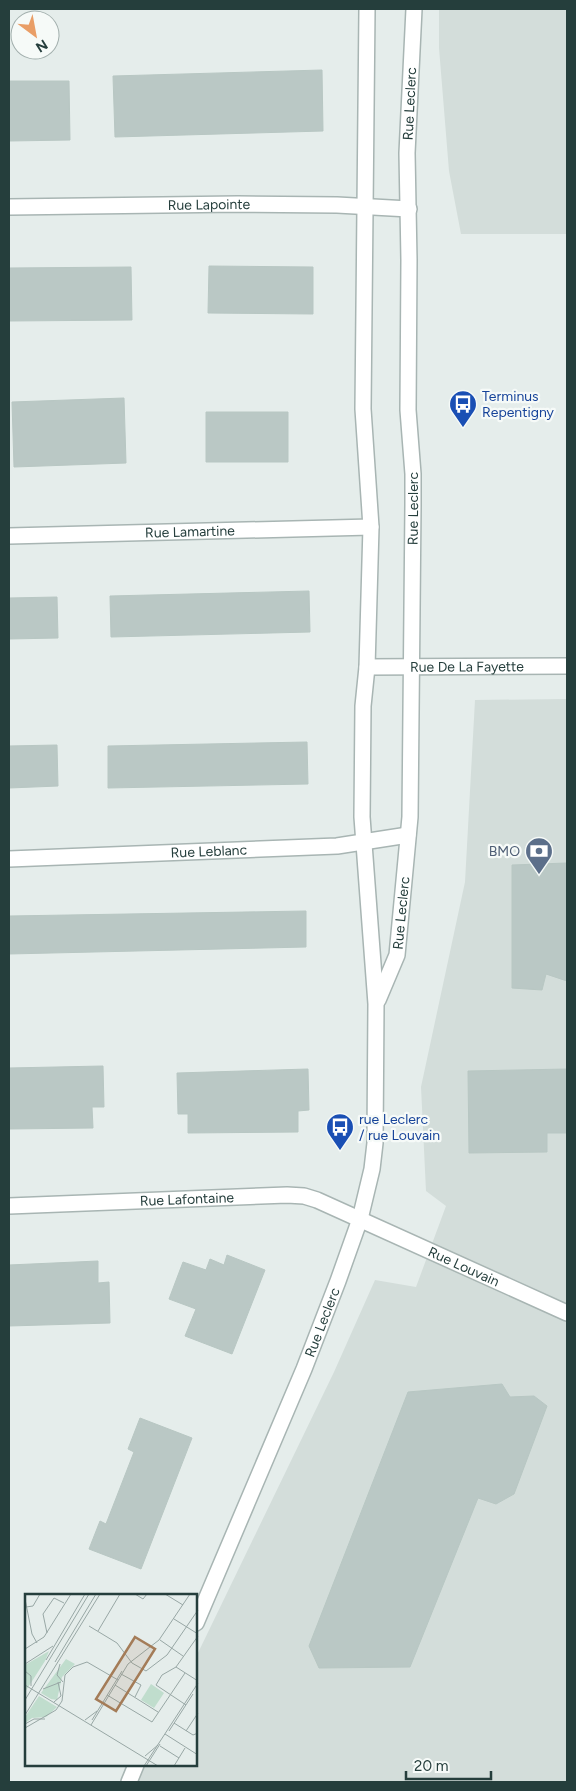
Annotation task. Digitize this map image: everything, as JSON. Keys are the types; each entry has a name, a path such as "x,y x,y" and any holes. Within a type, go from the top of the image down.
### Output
{"street":[{"name":"Rue Leclerc","path":"198,1618 304,1369 360,1219 372,1169 376,1004 362,817 363,706 367,667 371,526 362,409 367,9"},
{"name":"Rue Leclerc","path":"376,1004 396,955 408,835 412,666 413,474 408,410 409,210 407,153 414,9"},
{"name":"Rue Lapointe","path":"9,207 238,204 337,205 409,210"},
{"name":"Rue Lamartine","path":"9,536 371,526"},
{"name":"Rue De La Fayette","path":"367,667 567,666"},
{"name":"Rue Leblanc","path":"9,859 337,846 408,835"},
{"name":"Rue Lafontaine","path":"9,1206 287,1195 304,1196 317,1200 360,1219"},
{"name":"Rue Louvain","path":"360,1219 567,1313"},
{"path":"129,1782 136,1766"}],"shaded area":[{"path":"439,9 567,9 567,234 461,234 449,171 439,48"},
{"path":"567,699 567,1782 136,1782 144,1766 198,1766 198,1653 334,1372 375,1280 416,1287 446,1206 426,1191 421,1087 465,882 475,700"}],"building":[{"path":"322,70 323,131 115,137 113,76"},
{"path":"9,81 69,81 70,140 9,141"},
{"path":"209,266 313,267 313,314 208,313"},
{"path":"131,267 132,320 9,321 9,268"},
{"path":"124,398 126,463 14,467 12,402"},
{"path":"206,412 288,412 288,462 206,462"},
{"path":"309,591 310,632 111,637 110,596"},
{"path":"57,597 58,638 9,639 9,598"},
{"path":"307,742 308,784 108,788 108,746"},
{"path":"57,745 58,786 9,788 9,746"},
{"path":"567,863 567,981 546,974 542,990 512,988 512,865"},
{"path":"306,911 306,947 9,954 9,916"},
{"path":"103,1066 104,1107 92,1107 93,1128 9,1129 9,1068"},
{"path":"308,1069 309,1110 298,1111 298,1132 188,1133 188,1114 178,1114 177,1073"},
{"path":"567,1069 567,1133 547,1133 547,1152 469,1153 468,1071"},
{"path":"227,1255 265,1270 232,1354 185,1336 196,1309 169,1299 183,1262 206,1270 210,1259 224,1265"},
{"path":"98,1261 98,1283 109,1282 110,1323 9,1326 9,1265"},
{"path":"502,1384 510,1397 534,1396 547,1406 514,1494 496,1504 478,1498 410,1667 319,1668 309,1646 408,1392"},
{"path":"140,1418 192,1438 141,1569 89,1549 100,1521 106,1524 134,1452 128,1449"}],"place":[{"name":"Terminus Repentigny","path":"463,428"},
{"name":"BMO","path":"539,875"},
{"name":"rue Leclerc / rue Louvain","path":"340,1151"}]}
